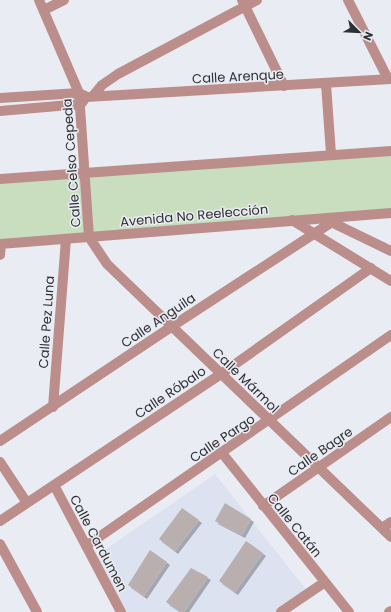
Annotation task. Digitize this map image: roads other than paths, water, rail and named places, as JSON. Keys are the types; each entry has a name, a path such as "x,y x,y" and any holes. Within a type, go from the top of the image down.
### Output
{"street":[{"name":"Calle Celso Cepeda","path":"39,0 85,98 85,173 89,237"},
{"path":"44,10 64,0"},
{"path":"85,98 118,74 243,3 257,0"},
{"path":"348,0 390,79"},
{"path":"243,3 284,86"},
{"name":"Calle Arenque","path":"0,98 85,98 390,79"},
{"path":"326,84 331,154"},
{"name":"Calle Arenque","path":"0,111 85,98"},
{"path":"0,179 391,150"},
{"name":"Avenida No Reelección","path":"0,248 66,239 321,217 391,213"},
{"path":"321,217 391,251"},
{"path":"292,220 391,281"},
{"name":"Calle Anguila","path":"0,441 313,233 332,222"},
{"name":"Calle Mármol","path":"89,237 107,264 391,537"},
{"name":"Calle Pez Luna","path":"53,407 66,239"},
{"name":"Calle Róbalo","path":"0,521 221,374 371,268"},
{"name":"Calle Pargo","path":"86,546 269,421 391,335"},
{"name":"Calle Bagre","path":"263,506 391,416"},
{"name":"Calle Catán","path":"222,453 349,612"},
{"path":"0,462 27,503"},
{"name":"Calle Cardumen","path":"54,485 121,612"},
{"path":"382,528 391,522"},
{"path":"0,544 37,612"},
{"path":"281,612 325,582"}]}
